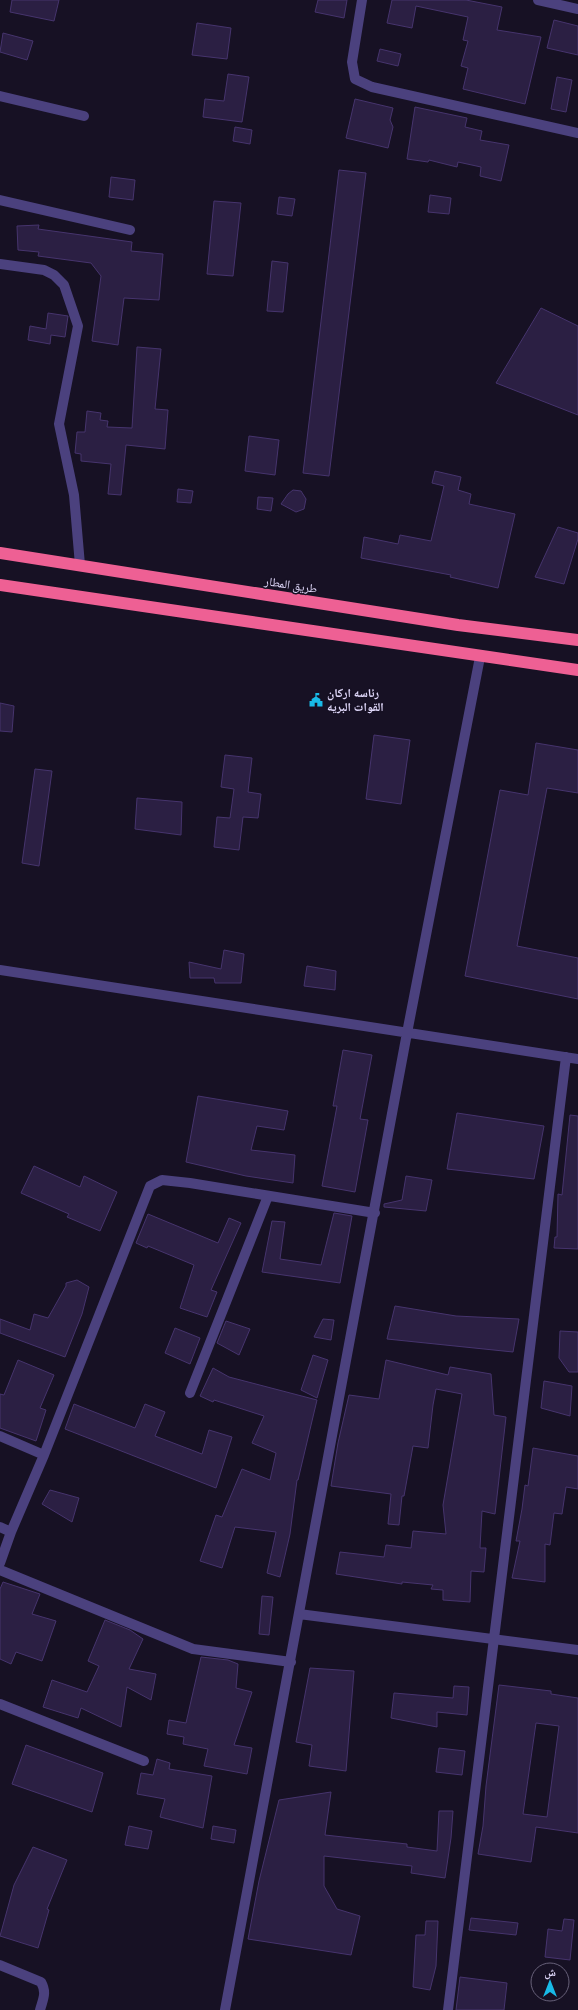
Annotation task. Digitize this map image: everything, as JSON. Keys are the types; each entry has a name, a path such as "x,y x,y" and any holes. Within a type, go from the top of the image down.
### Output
{"highway":[{"name":"طريق المطار","path":"0,553 458,625 578,640"},
{"path":"0,585 480,657 578,670"}],"street":[{"path":"362,0 352,62 355,79 372,87 578,133"},
{"path":"538,0 578,9"},
{"path":"0,96 84,116"},
{"path":"0,200 130,230"},
{"path":"0,264 44,270 54,275 64,285 78,326 59,424 74,495 80,566"},
{"path":"225,2010 375,1213 407,1033 480,657"},
{"path":"0,970 578,1059"},
{"path":"448,2010 566,1057"},
{"path":"0,1563 11,1532 44,1455 150,1186 162,1180 190,1183 354,1208 375,1213"},
{"path":"190,1393 268,1196"},
{"path":"0,1436 44,1455"},
{"path":"0,1527 11,1532"},
{"path":"0,1570 189,1648 291,1662"},
{"path":"299,1614 578,1650"},
{"path":"0,1704 144,1761"},
{"path":"0,1964 41,1982 44,1988 45,1996 40,2010"}],"building":[{"path":"12,0 59,0 54,21 10,12"},
{"path":"318,0 347,0 344,18 315,12"},
{"path":"392,0 466,0 502,7 497,30 541,37 525,104 463,89 468,68 461,66 468,41 463,40 468,17 416,6 412,28 387,23"},
{"path":"554,20 578,26 578,55 547,48"},
{"path":"197,23 231,28 227,59 192,55"},
{"path":"3,33 33,41 27,60 0,52"},
{"path":"380,49 401,54 398,66 377,61"},
{"path":"228,74 249,77 242,122 203,117 205,99 224,101"},
{"path":"557,77 572,80 566,112 551,109"},
{"path":"355,99 393,108 390,120 393,127 388,148 346,138"},
{"path":"415,107 467,118 465,127 482,131 480,140 509,145 501,181 480,176 481,167 458,162 457,167 429,160 428,162 407,159"},
{"path":"235,127 252,130 250,144 233,141"},
{"path":"339,170 366,173 329,476 303,473"},
{"path":"111,177 135,180 133,200 109,197"},
{"path":"430,195 451,198 449,214 428,212"},
{"path":"279,197 295,199 292,216 277,214"},
{"path":"214,201 241,203 233,276 207,274"},
{"path":"39,225 38,229 132,242 131,251 163,254 159,300 124,298 118,345 92,341 101,276 91,263 38,256 39,252 18,250 17,226"},
{"path":"272,261 288,263 283,312 267,311"},
{"path":"541,308 578,326 578,415 496,383"},
{"path":"48,313 68,316 65,337 51,335 50,344 28,340 30,326 46,329"},
{"path":"137,347 161,349 155,409 168,410 165,449 126,445 121,495 108,494 111,464 81,461 81,454 75,453 77,432 85,432 87,411 101,413 100,420 108,421 107,427 132,428"},
{"path":"249,436 279,440 275,475 245,471"},
{"path":"435,471 461,477 458,490 471,494 469,504 515,514 498,588 450,577 451,575 361,558 364,537 398,544 400,535 431,541 444,486 432,483"},
{"path":"178,489 193,491 191,503 177,502"},
{"path":"293,490 301,491 306,499 304,509 296,512 281,504"},
{"path":"258,497 273,498 271,511 257,509"},
{"path":"558,527 578,533 578,539 564,584 535,577"},
{"path":"0,703 14,706 12,732 0,731"},
{"path":"374,735 410,740 401,804 366,799"},
{"path":"536,743 578,750 578,793 547,788 517,946 578,958 578,999 465,976 500,790 528,795"},
{"path":"225,755 252,758 248,792 261,794 258,818 243,817 239,850 214,847 217,817 230,818 234,789 221,787"},
{"path":"35,769 52,771 39,866 22,863"},
{"path":"137,798 182,802 181,835 135,829"},
{"path":"224,950 244,954 241,983 215,983 214,978 190,978 189,962 221,969"},
{"path":"307,966 336,971 335,990 304,986"},
{"path":"343,1050 372,1055 360,1119 368,1120 355,1192 322,1186 337,1106 333,1106"},
{"path":"198,1096 288,1111 284,1130 257,1126 251,1150 295,1155 293,1183 246,1176 186,1162"},
{"path":"457,1113 544,1126 534,1179 447,1169"},
{"path":"570,1115 578,1116 578,1249 554,1248 555,1237 557,1237 558,1194 562,1195"},
{"path":"34,1166 80,1187 84,1176 117,1192 100,1231 67,1217 69,1214 21,1193"},
{"path":"406,1176 432,1180 426,1211 384,1207 384,1204 402,1200"},
{"path":"334,1213 352,1216 340,1283 262,1272 272,1221 285,1222 280,1259 321,1265"},
{"path":"148,1214 218,1243 229,1218 241,1223 211,1290 217,1292 207,1317 180,1308 194,1265 148,1246 147,1248 136,1243"},
{"path":"77,1280 89,1287 82,1314 65,1357 0,1333 0,1319 30,1330 34,1314 48,1318 66,1286 66,1283"},
{"path":"395,1306 456,1316 519,1319 513,1352 387,1339"},
{"path":"323,1319 334,1320 331,1340 314,1337"},
{"path":"226,1321 250,1329 239,1355 217,1343"},
{"path":"175,1328 200,1338 190,1364 165,1353"},
{"path":"560,1331 578,1332 578,1372 569,1372 559,1358"},
{"path":"313,1355 328,1360 317,1398 301,1390"},
{"path":"18,1360 54,1375 40,1408 46,1410 36,1441 0,1428 0,1394 4,1395"},
{"path":"386,1360 448,1375 450,1367 491,1374 494,1415 506,1417 495,1514 482,1511 480,1548 486,1548 484,1572 471,1571 470,1602 443,1600 443,1590 431,1589 433,1585 402,1582 402,1584 336,1574 340,1552 384,1557 386,1545 411,1548 413,1531 446,1534 443,1505 462,1394 436,1389 428,1448 413,1446 404,1496 402,1496 399,1525 388,1524 391,1494 331,1486 338,1443 349,1395 379,1399"},
{"path":"213,1368 229,1377 317,1400 297,1480 290,1534 280,1577 267,1573 276,1532 235,1527 222,1568 200,1561 216,1515 222,1517 242,1469 270,1480 276,1453 252,1443 264,1416 214,1400 213,1402 200,1396"},
{"path":"544,1381 572,1386 570,1416 541,1408"},
{"path":"74,1404 135,1428 145,1404 165,1412 155,1436 202,1454 209,1430 232,1437 216,1488 65,1429"},
{"path":"533,1448 578,1456 578,1489 566,1487 562,1514 554,1513 550,1545 545,1544 545,1582 512,1578 520,1541 516,1541 525,1485 528,1486"},
{"path":"50,1490 79,1498 72,1522 42,1504"},
{"path":"3,1582 40,1594 32,1614 56,1621 42,1661 16,1652 11,1664 0,1659 0,1589"},
{"path":"262,1596 273,1597 269,1635 259,1634"},
{"path":"105,1620 130,1630 143,1639 129,1669 156,1674 151,1700 127,1687 121,1727 81,1708 78,1718 43,1707 52,1680 87,1692 99,1666 88,1661"},
{"path":"201,1657 228,1660 238,1664 236,1688 252,1692 234,1745 252,1748 247,1774 204,1766 208,1749 183,1744 184,1737 167,1734 169,1720 186,1723"},
{"path":"310,1668 354,1671 346,1771 309,1766 312,1745 296,1742"},
{"path":"499,1685 551,1691 551,1694 578,1698 578,1833 536,1827 531,1862 478,1854 483,1826 486,1786","holes":["536,1723 559,1726 547,1817 523,1814"]},
{"path":"454,1686 469,1687 467,1715 437,1712 437,1727 391,1718 394,1693 453,1698"},
{"path":"26,1745 103,1773 92,1812 12,1784"},
{"path":"439,1748 465,1751 462,1775 436,1772"},
{"path":"157,1759 170,1763 169,1769 212,1776 203,1828 160,1817 165,1799 137,1794 141,1773 153,1775"},
{"path":"331,1792 325,1835 407,1844 407,1847 437,1851 439,1811 453,1811 451,1838 445,1878 411,1873 412,1866 324,1856 324,1886 337,1909 360,1916 351,1955 248,1939 259,1881 279,1800"},
{"path":"129,1826 152,1831 148,1849 125,1845"},
{"path":"213,1826 236,1830 234,1843 211,1839"},
{"path":"33,1847 67,1860 47,1909 49,1910 38,1948 0,1936 14,1885"},
{"path":"471,1918 518,1923 516,1935 469,1930"},
{"path":"564,1919 574,1920 570,1960 545,1957 548,1929 562,1931"},
{"path":"426,1921 438,1921 436,1966 430,1990 413,1987 416,1935 425,1935"},
{"path":"460,1977 507,1983 504,2010 456,2010"}],"place":[{"name":"رئاسه اركان القوات البريه","path":"316,700"}]}
